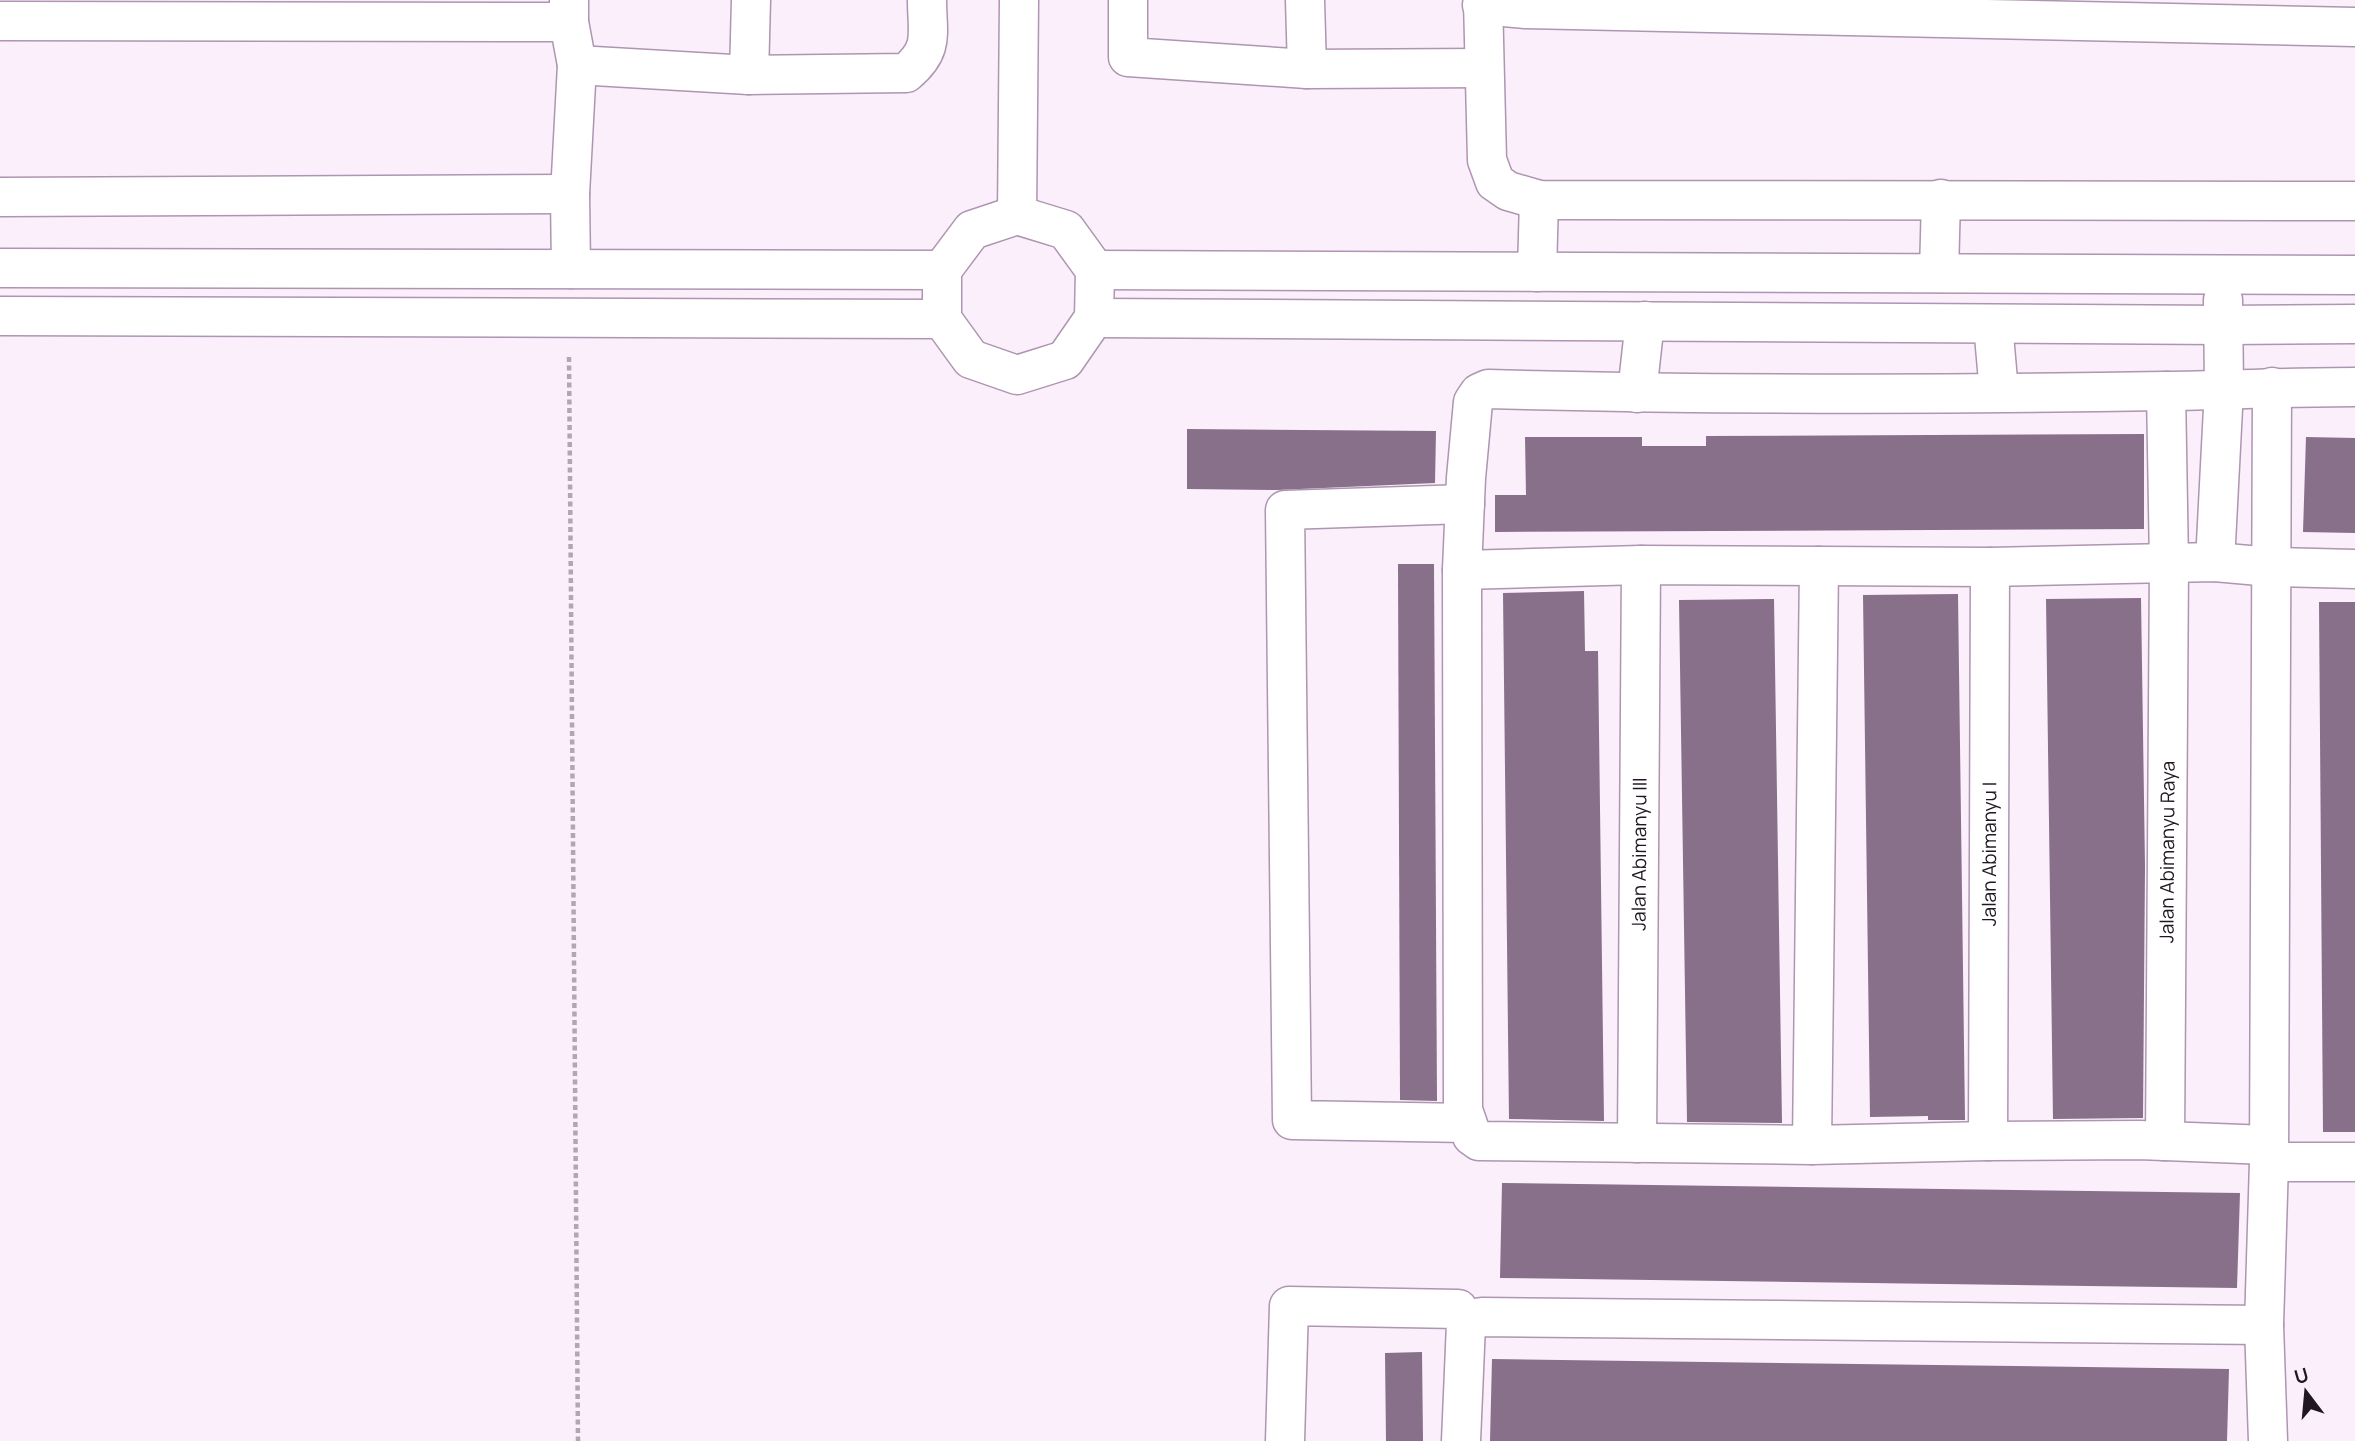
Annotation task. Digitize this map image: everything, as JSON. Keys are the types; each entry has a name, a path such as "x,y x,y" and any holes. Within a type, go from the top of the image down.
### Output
{"street":[{"path":"750,75 751,0"},
{"path":"576,65 750,75 906,73 922,60 929,36 927,0"},
{"path":"1017,215 1019,0"},
{"path":"1128,0 1128,57 1307,69 1484,68"},
{"path":"1305,0 1307,69"},
{"path":"2355,27 1540,9 1482,2 1488,160 1491,173 1495,182 1508,191 1539,200 2355,201"},
{"path":"0,21 569,11 576,65 570,194 571,269"},
{"path":"0,197 570,194"},
{"path":"1939,273 1941,199"},
{"path":"1537,272 1539,200"},
{"path":"1017,215 1066,230 1095,270 1094,317 1065,360 1017,374 971,359 942,319 942,270 972,230 1017,215"},
{"path":"0,268 942,270"},
{"path":"1095,270 2355,275"},
{"path":"2215,562 2224,389 2225,325 2222,274"},
{"path":"0,316 942,319"},
{"path":"1094,317 2355,324"},
{"path":"1637,393 1645,321"},
{"path":"1993,324 1999,392"},
{"path":"2268,1441 2264,1325 2269,1154 2272,387"},
{"path":"2355,387 2166,391 1637,393 1488,389 1479,393 1473,402 1462,570 1464,1110 1472,1136 1479,1141 1812,1145 1988,1140 2165,1141 2355,1162"},
{"name":"Jalan Abimanyu Raya","path":"2165,1141 2169,564 2166,391"},
{"path":"1465,504 1285,510 1292,1120 1467,1123"},
{"path":"1462,570 1640,565 1990,567 2215,562 2271,567 2355,569"},
{"name":"Jalan Abimanyu III","path":"1637,1143 1640,565"},
{"path":"1812,1145 1819,566"},
{"name":"Jalan Abimanyu I","path":"1988,1140 1990,567"},
{"path":"1285,1441 1289,1307 1458,1308 1466,1324 1461,1441"},
{"path":"1466,1324 1482,1317 2264,1325"}],"path":[{"path":"569,318 578,1441"}],"building":[{"path":"1187,429 1436,431 1435,483 1278,490 1187,489"},
{"path":"2144,434 2144,529 1495,532 1495,495 1526,495 1525,437 1642,437 1642,446 1706,446 1706,436"},
{"path":"2306,437 2355,438 2355,533 2303,532"},
{"path":"1398,564 1434,564 1437,1101 1400,1100"},
{"path":"1584,591 1585,651 1598,651 1604,1121 1509,1119 1503,593"},
{"path":"1958,594 1965,1120 1928,1120 1928,1116 1870,1117 1863,595"},
{"path":"2141,598 2145,866 2143,1118 2053,1119 2046,599"},
{"path":"1774,599 1782,1123 1687,1122 1679,600"},
{"path":"2319,602 2355,602 2355,1132 2323,1132"},
{"path":"1502,1183 2240,1193 2237,1288 1500,1278"},
{"path":"1422,1352 1423,1441 1386,1441 1385,1353"},
{"path":"1492,1359 2229,1369 2227,1441 1490,1441"}]}
